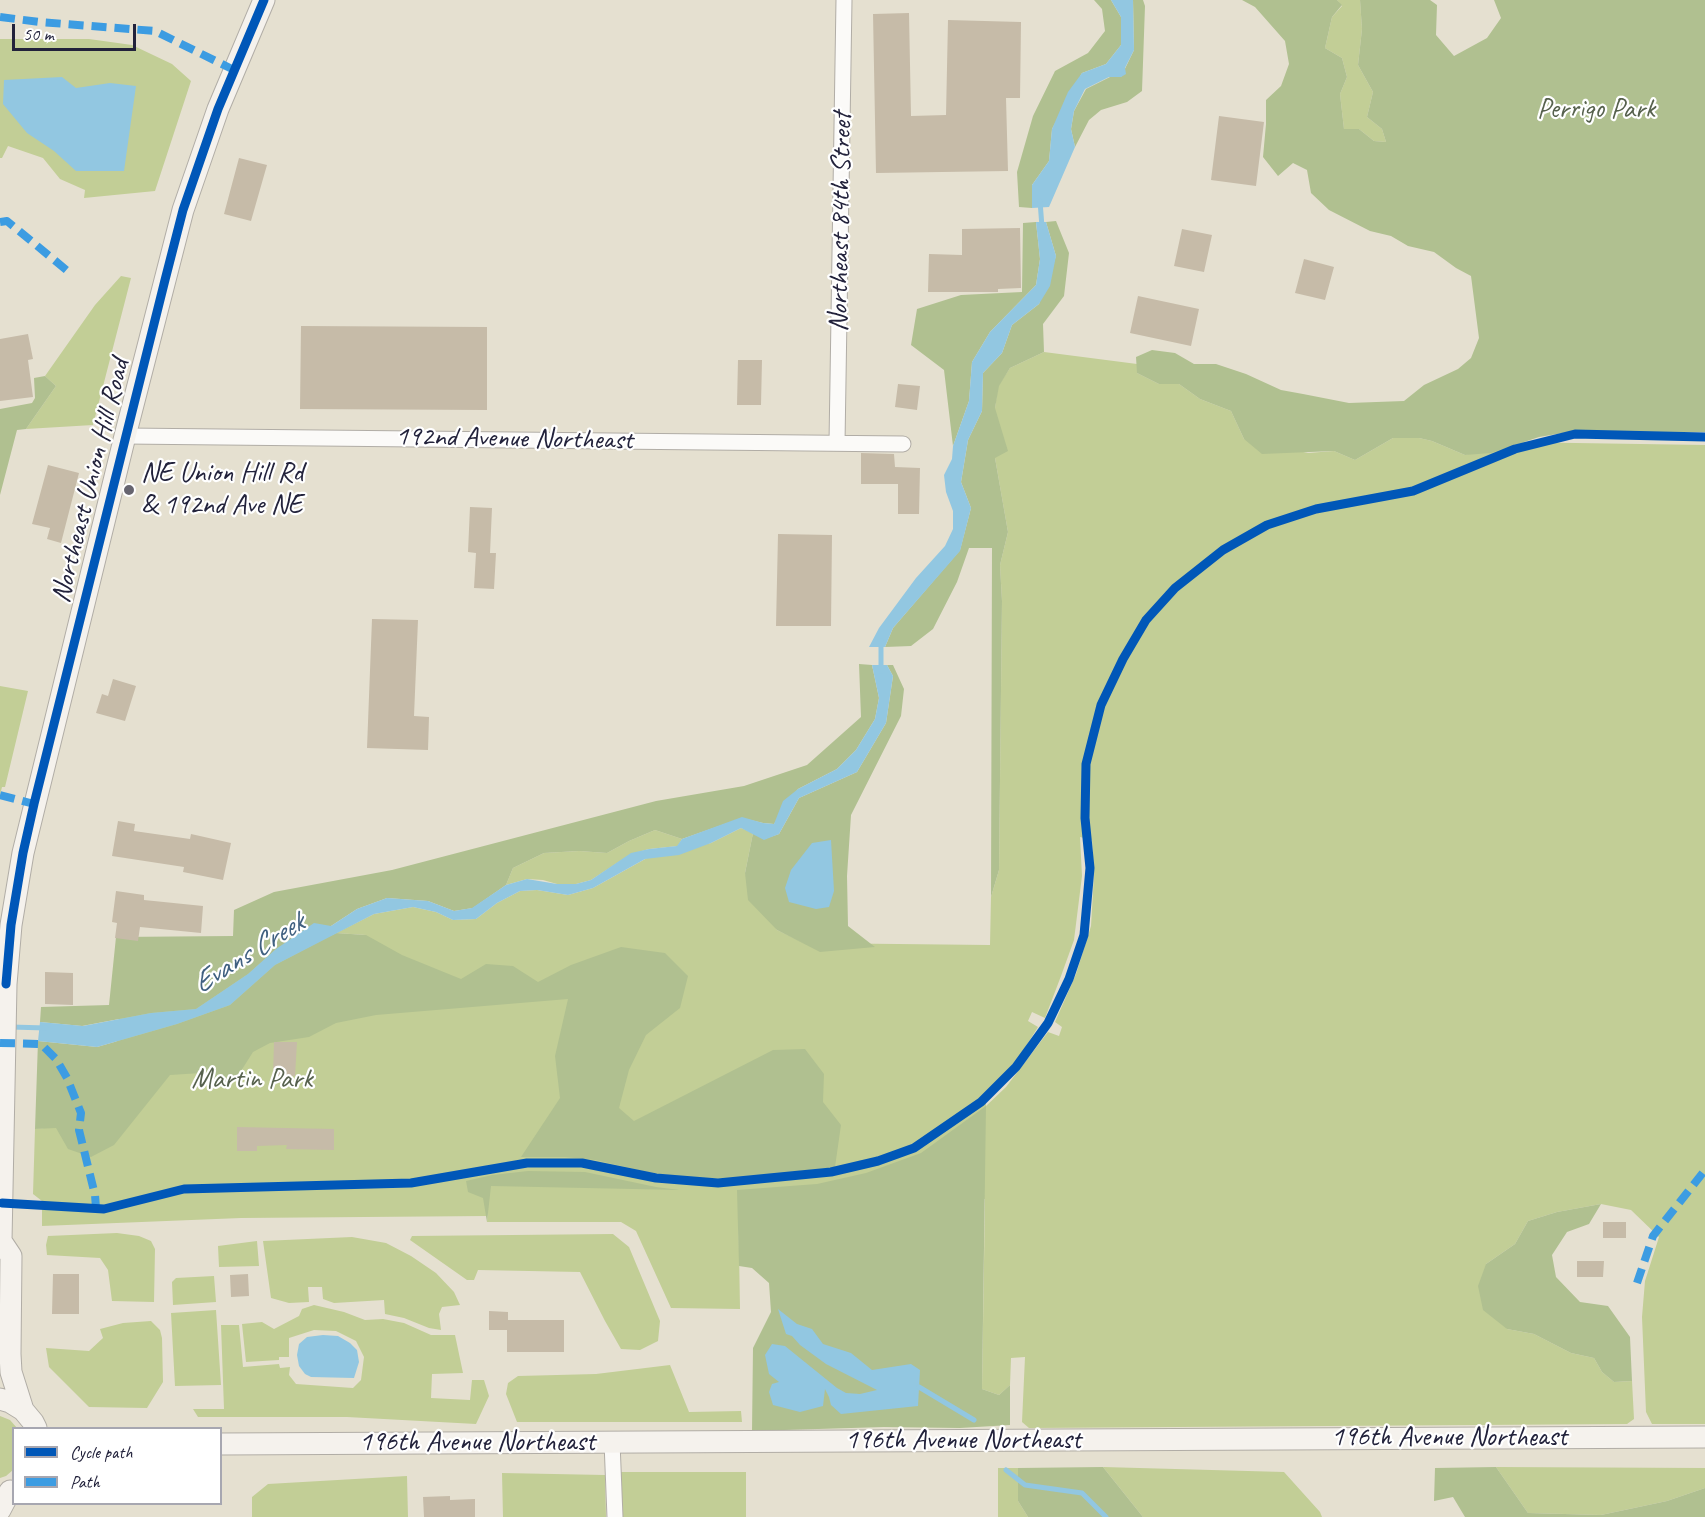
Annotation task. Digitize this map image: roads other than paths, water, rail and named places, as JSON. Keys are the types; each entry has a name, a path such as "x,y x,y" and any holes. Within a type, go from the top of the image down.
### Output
{"street":[{"name":"Northeast Union Hill Road","path":"36,1422 12,1372 10,1354 11,1256 1,1242 6,984 11,925 23,854 183,210 218,109 264,0"},
{"name":"Northeast 84th Street","path":"837,443 844,0"},
{"name":"192nd Avenue Northeast","path":"125,436 903,444"},
{"path":"0,1399 10,1402 36,1422"},
{"name":"196th Avenue Northeast","path":"222,1444 1705,1437"},
{"path":"612,1442 615,1517"},
{"path":"0,1510 8,1491"}],"water":[{"path":"1111,0 1133,0 1134,50 1125,68 1126,74 1121,77 1109,77 1085,89 1074,111 1071,129 1075,147 1049,207 1032,208 1032,185 1049,161 1052,129 1068,92 1082,73 1106,64 1121,45 1121,17"},
{"path":"62,77 76,88 110,83 136,86 124,171 76,171 54,151 27,133 3,104 4,80"},
{"path":"1036,222 1046,222 1056,256 1050,286 1039,304 1012,325 1002,353 983,373 982,411 968,440 961,482 971,508 960,551 893,628 885,647 869,647 879,628 916,578 945,546 953,529 953,511 946,492 944,475 952,459 953,446 969,401 972,362 990,332 1036,285 1040,259"},
{"path":"872,665 887,665 893,676 886,723 857,772 799,798 779,834 764,840 741,828 679,855 645,859 593,888 568,895 537,890 520,891 497,903 476,919 453,920 436,912 413,907 374,914 275,965 230,1005 177,1024 97,1047 38,1041 40,1022 83,1026 151,1013 196,1009 248,974 276,949 314,923 331,926 357,909 387,898 428,901 454,911 472,908 506,885 527,879 557,884 576,884 591,880 631,853 677,846 682,839 742,817 774,824 783,801 798,789 837,769 856,750 875,719 879,698"},
{"path":"831,840 834,891 829,907 816,909 789,902 785,888 791,870 812,843"},
{"path":"778,1309 797,1324 812,1329 823,1344 851,1353 872,1370 911,1364 920,1370 918,1406 841,1414 831,1405 825,1389 823,1406 800,1412 773,1405 769,1392 772,1384 779,1382 769,1374 765,1355 772,1344 785,1346 846,1393 860,1394 877,1390 826,1364 800,1345 792,1336 786,1334"},
{"path":"338,1336 357,1350 359,1362 354,1378 311,1377 305,1374 299,1366 297,1355 299,1344 307,1337"}],"waterway":[{"name":"Evans Creek","path":"1040,201 1042,227"},
{"name":"Evans Creek","path":"881,641 881,671"},
{"name":"Evans Creek","path":"11,1027 46,1028"},
{"path":"919,1387 974,1420"},
{"path":"1006,1470 1025,1485 1082,1493 1106,1517"}],"place":[{"name":"NE Union Hill Rd & 192nd Ave NE","path":"129,490"}],"park label":[{"name":"Perrigo Park","path":"1596,110"},
{"name":"Martin Park","path":"252,1080"}]}
